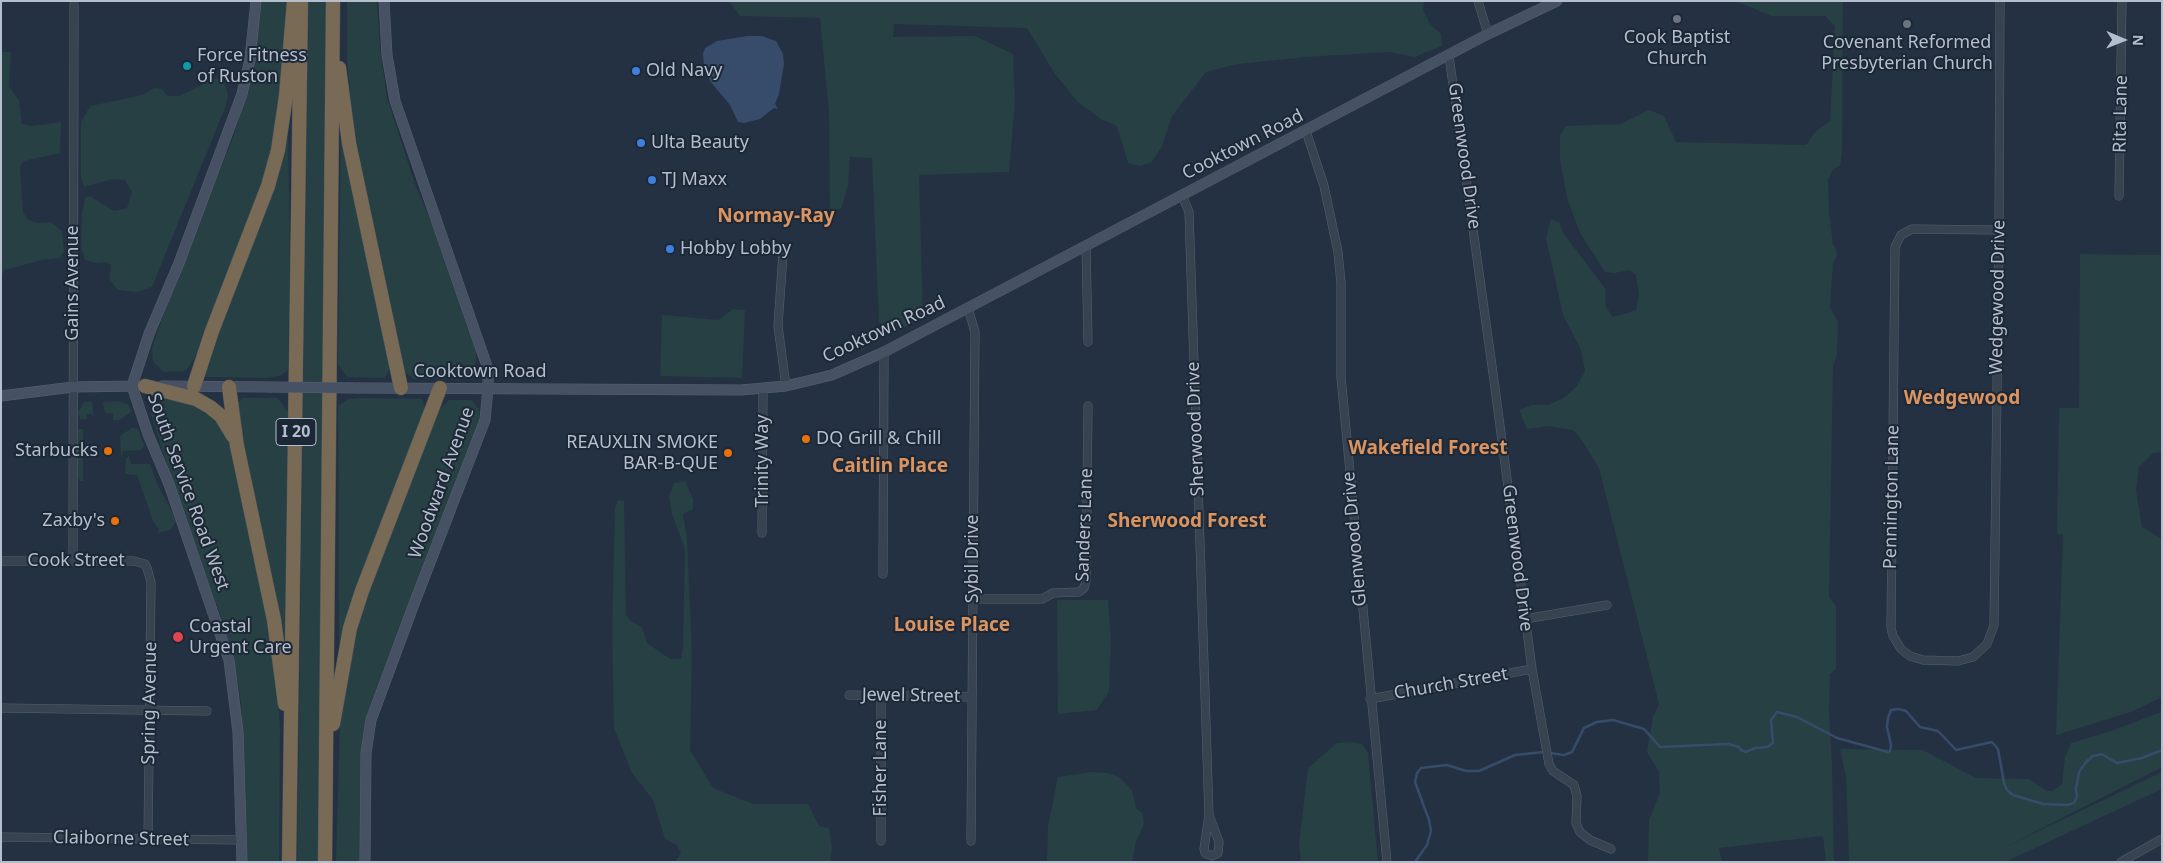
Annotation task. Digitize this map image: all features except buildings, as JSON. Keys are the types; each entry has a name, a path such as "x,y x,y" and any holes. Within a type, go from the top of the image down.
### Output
{"highway":[{"path":"194,386 212,331 268,186 278,150 286,96 294,1"},
{"name":"I 20","path":"289,862 301,1"},
{"name":"I 20","path":"325,862 333,1"},
{"path":"332,18 350,144 401,388"},
{"path":"138,386 196,399 210,407 228,425 237,446"},
{"path":"229,387 237,446 274,620 291,772"},
{"path":"325,807 334,719 350,628 362,591 440,388"}],"main road":[{"name":"South Service Road West","path":"242,862 238,732 229,660 170,484 148,434 138,386 149,334 180,263 242,94 250,59 256,1"},
{"name":"Woodward Avenue","path":"364,862 366,753 372,720 401,638 485,420 488,388 488,369 395,101 387,55 384,1"},
{"name":"Cooktown Road","path":"1,396 73,387 138,386 762,389 786,386 832,375 884,352 1488,34 1557,1"}],"street":[{"path":"1478,1 1488,34"},
{"name":"Wedgewood Drive","path":"1983,649 1991,638 1994,618 2000,1"},
{"name":"Rita Lane","path":"2119,196 2122,1"},
{"name":"Gains Avenue","path":"73,561 74,5"},
{"name":"Greenwood Drive","path":"1449,56 1532,669 1550,764 1553,771 1574,785 1577,796 1576,823 1580,832 1590,840 1611,849"},
{"name":"Glenwood Drive","path":"1306,131 1326,193 1338,252 1341,283 1341,377 1370,699 1387,862"},
{"name":"Sherwood Drive","path":"1182,195 1189,212 1209,815 1204,848 1205,853 1212,856 1218,853 1218,842 1209,815"},
{"name":"Pennington Lane","path":"1983,649 1966,660 1919,660 1901,649 1893,636 1891,628 1895,253 1897,241 1912,229 1999,230"},
{"path":"1086,245 1088,342"},
{"path":"783,254 778,326 786,386"},
{"name":"Sybil Drive","path":"968,308 975,332 971,841"},
{"path":"883,574 884,352"},
{"name":"Trinity Way","path":"762,389 762,532"},
{"name":"Sanders Lane","path":"973,599 1042,600 1053,593 1079,592 1084,588 1086,581 1088,406"},
{"name":"Cook Street","path":"1,560 134,561 145,564 148,568"},
{"name":"Spring Avenue","path":"148,568 151,582 148,839"},
{"path":"1525,619 1607,605"},
{"name":"Church Street","path":"1370,699 1532,669"},
{"name":"Jewel Street","path":"849,695 972,697"},
{"name":"Fisher Lane","path":"881,695 881,841"},
{"path":"1,708 207,711"},
{"name":"Claiborne Street","path":"1,838 241,840"},
{"path":"2121,862 2162,839"}],"green space":[{"path":"259,1 287,1 280,100 271,153 258,194 195,358 185,371 164,372 153,362 152,348 180,266 234,135 248,86"},
{"path":"308,1 329,1 318,862 297,862"},
{"path":"347,1 377,1 380,48 387,98 415,184 441,246 477,350 475,368 465,378 415,379 404,372 353,125 347,58"},
{"path":"729,1 1424,1 1423,10 1430,24 1441,34 1442,46 1414,57 1389,52 1306,57 1238,64 1206,72 1172,116 1162,146 1152,162 1140,166 1128,163 1117,126 1101,119 1078,102 1055,74 1027,28 894,24 893,37 975,36 1013,54 1015,102 1009,172 919,175 923,318 889,335 879,322 872,158 850,157 848,185 841,209 830,210 829,113 820,18 740,16"},
{"path":"1735,1 1843,1 1842,154 1840,166 1833,169 1828,180 1833,245 1836,248 1837,255 1833,263 1830,307 1838,322 1837,355 1833,366 1829,597 1836,606 1836,669 1830,674 1829,712 1834,862 1826,862 1823,836 1719,848 1722,862 1648,862 1649,820 1660,793 1659,772 1647,752 1653,717 1659,704 1599,468 1581,439 1573,430 1549,426 1527,429 1519,410 1532,405 1549,405 1565,397 1577,386 1585,371 1581,350 1563,315 1546,238 1551,219 1560,223 1563,233 1605,288 1606,307 1613,317 1636,310 1639,294 1636,275 1630,270 1615,273 1605,272 1580,233 1567,198 1560,159 1560,135 1566,126 1621,124 1649,110 1664,116 1676,142 1806,145 1815,132 1830,121 1835,26 1825,16 1772,16"},
{"path":"1,52 11,52 9,87 19,100 22,124 31,126 61,122 60,153 24,161 20,166 23,212 28,220 38,223 51,222 62,231 64,251 60,258 42,260 5,270 1,276"},
{"path":"216,78 224,81 228,95 225,108 152,287 137,292 118,290 109,279 111,265 106,262 97,263 85,260 81,248 82,213 85,198 90,196 114,211 127,208 132,192 125,180 113,179 84,187 81,178 81,122 90,106 142,95 154,88 162,89 168,96 179,96"},
{"path":"341,123 390,368 385,378 347,377 338,364"},
{"path":"286,129 288,129 290,262 288,370 280,376 266,378 206,377 204,375"},
{"path":"2080,254 2162,255 2162,452 2153,453 2139,467 2136,490 2142,527 2162,539 2162,697 2131,712 2056,735 2063,534 2057,534 2059,408 2079,408"},
{"path":"733,309 745,310 742,378 660,376 662,315 719,320"},
{"path":"242,398 278,398 288,412 285,654 241,438 238,403"},
{"path":"163,399 194,402 214,414 226,432 232,450 269,630 277,682 280,727 279,862 246,862 241,703 238,685 220,614 178,500 151,414 156,403"},
{"path":"348,399 422,399 425,407 357,586 339,651 338,406"},
{"path":"449,400 472,400 479,409 480,420 389,659 361,767 360,862 336,862 340,720 352,648 364,599 439,410"},
{"path":"119,401 128,405 132,412 119,420 113,420 113,414 105,413 103,402"},
{"path":"84,402 92,402 94,419 92,414 87,414 87,419 80,419 78,412"},
{"path":"132,428 138,429 144,445 142,450 123,451 121,458 120,436"},
{"path":"78,429 83,429 83,481 80,481 77,475"},
{"path":"129,456 131,464 150,464 158,486 177,521 170,530 158,533 159,529 153,521 137,475 125,474 126,458"},
{"path":"685,481 693,499 693,509 683,514 687,539 692,653 690,750 713,788 753,804 808,804 819,826 829,828 832,848 830,862 675,862 681,853 677,845 665,839 653,800 632,773 614,728 612,632 615,507 618,500 624,501 626,615 632,622 642,627 647,643 670,659 681,659 683,646 685,549 672,514 669,496 674,483"},
{"path":"1057,600 1108,600 1111,641 1109,691 1097,710 1058,714"},
{"path":"2162,712 2162,767 2005,847 2162,772 2162,789 2005,862 1849,862 1846,776 1840,749 1923,750 1976,778 2029,779 2047,791 2052,791 2062,784 2065,757 2071,743 2108,732"},
{"path":"1350,742 1362,744 1368,753 1378,862 1301,862 1299,844 1308,768 1337,743"},
{"path":"1092,772 1108,773 1119,777 1132,790 1136,808 1143,814 1144,824 1136,842 1132,862 1047,862 1048,826 1058,777"}],"water":[{"path":"747,36 762,36 776,41 783,54 784,64 779,94 775,104 778,109 774,108 760,119 744,123 738,122 730,105 710,81 704,66 703,54 705,48 717,41"}],"waterway":[{"path":"1550,753 1564,755 1572,752 1584,728 1597,722 1613,720 1644,729 1660,747 1728,744 1739,747 1746,752 1755,748 1767,747 1773,743 1771,720 1777,712 1797,717 1837,738 1888,752 1891,745 1887,727 1888,718 1891,710 1899,709 1906,711 1920,727 1938,731 1956,750 1992,742 1998,749 2004,783 2007,790 2013,795 2043,804 2067,805 2074,803 2077,797 2076,789 2079,772 2093,756 2102,754 2117,763 2142,758 2162,750"},
{"path":"1415,862 1427,845 1431,831 1429,820 1415,782 1417,773 1421,768 1447,765 1466,771 1479,771 1515,755 1544,752"}],"place":[{"name":"Cook Baptist Church","path":"1677,19"},
{"name":"Covenant Reformed Presbyterian Church","path":"1907,24"},
{"name":"Force Fitness of Ruston","path":"187,66"},
{"name":"Old Navy","path":"636,71"},
{"name":"Ulta Beauty","path":"641,143"},
{"name":"TJ Maxx","path":"652,180"},
{"name":"Hobby Lobby","path":"670,249"},
{"name":"DQ Grill & Chill","path":"806,439"},
{"name":"Starbucks","path":"108,451"},
{"name":"REAUXLIN SMOKE BAR-B-QUE","path":"728,453"},
{"name":"Zaxby's","path":"115,521"},
{"name":"Coastal Urgent Care","path":"178,637"}],"district":[{"name":"Normay-Ray","path":"776,217"},
{"name":"Wedgewood","path":"1962,399"},
{"name":"Wakefield Forest","path":"1428,449"},
{"name":"Caitlin Place","path":"890,467"},
{"name":"Sherwood Forest","path":"1187,522"},
{"name":"Louise Place","path":"952,626"}]}
